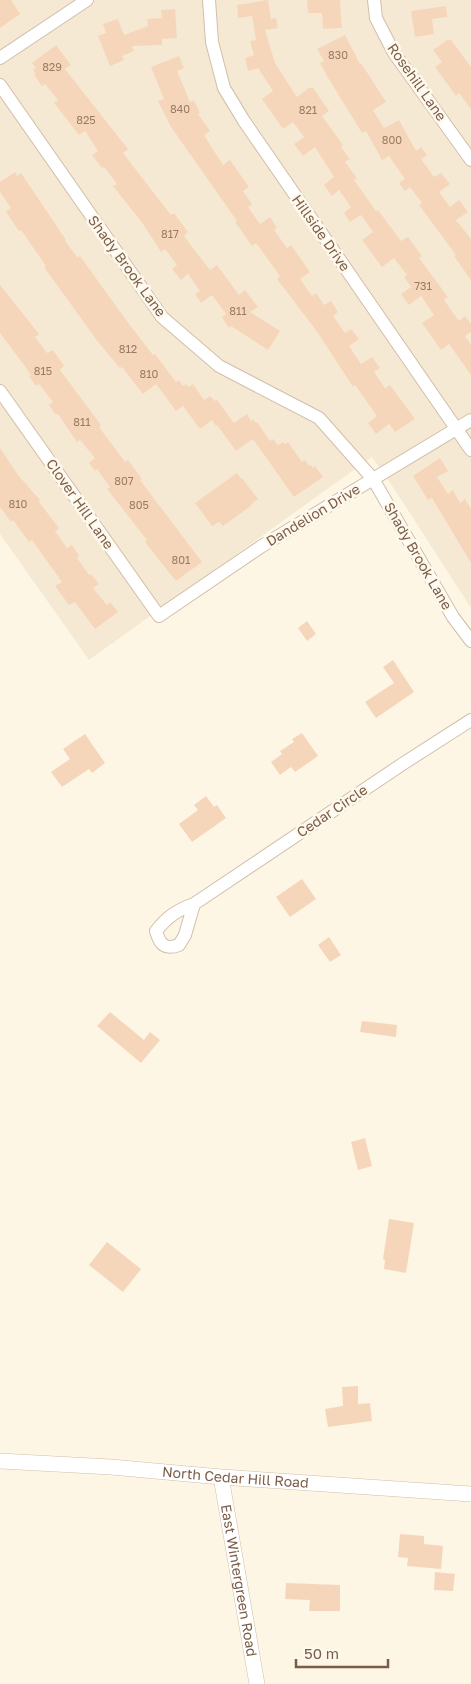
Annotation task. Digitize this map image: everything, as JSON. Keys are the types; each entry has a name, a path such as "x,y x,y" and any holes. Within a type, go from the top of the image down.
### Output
{"street":[{"path":"0,58 87,0"},
{"name":"Hillside Drive","path":"209,0 212,42 224,88 244,121 471,450"},
{"name":"Rosehill Lane","path":"374,0 376,18 394,53 471,160"},
{"name":"Shady Brook Lane","path":"0,85 162,317 219,366 319,418 373,479 453,617 471,641"},
{"name":"Clover Hill Lane","path":"0,391 159,616"},
{"name":"Dandelion Drive","path":"159,616 262,546 471,420"},
{"name":"Cedar Circle","path":"194,904 471,720"},
{"name":"North Cedar Hill Road","path":"0,1461 111,1467 221,1477 471,1494"},
{"name":"East Wintergreen Road","path":"221,1477 257,1684"}],"shaded area":[{"path":"0,0 471,0 471,608 372,457 89,660 0,534"}],"building":[{"path":"0,0 11,0 20,14 0,28"},
{"path":"268,0 271,19 276,18 278,28 265,30 275,63 297,97 309,88 313,88 329,111 322,116 343,145 341,147 350,159 345,162 357,178 354,180 401,241 408,237 422,256 419,258 448,297 444,300 459,321 465,316 471,324 471,332 465,336 471,345 471,375 449,344 441,350 422,323 434,315 421,296 409,305 401,294 411,287 404,277 407,275 394,258 382,267 362,240 373,232 361,215 350,222 344,213 351,207 339,190 332,196 324,185 334,177 315,147 303,156 294,144 304,137 293,122 283,129 262,99 273,91 258,68 248,71 245,58 254,55 250,41 256,40 252,16 238,18 237,5"},
{"path":"307,0 340,0 342,28 323,29 322,13 308,13"},
{"path":"446,6 447,17 432,19 434,34 415,37 411,11"},
{"path":"175,9 177,38 162,39 162,45 132,46 134,51 122,56 124,60 110,66 98,36 106,33 103,24 118,19 124,35 148,26 147,19 162,18 161,10"},
{"path":"345,35 360,64 386,102 373,110 384,128 399,120 416,151 421,147 427,155 421,159 434,177 441,173 450,184 439,192 450,207 459,200 468,212 456,220 471,239 471,280 454,256 456,255 419,205 422,203 410,187 405,191 399,183 405,179 389,156 382,160 366,131 362,133 320,63 324,61 317,49"},
{"path":"447,40 451,40 471,67 471,109 459,93 456,96 435,67 442,62 433,50"},
{"path":"56,45 71,65 65,69 128,149 123,153 171,215 174,213 188,232 184,236 210,270 217,265 239,295 245,290 258,307 250,312 280,331 268,350 231,326 229,328 222,317 226,314 212,295 201,303 195,294 200,291 188,274 181,280 172,269 177,265 165,249 161,252 143,224 113,186 117,184 92,155 98,151 85,131 79,135 54,103 58,100 45,84 42,86 34,75 36,74 33,70 36,68 32,63"},
{"path":"179,56 184,68 177,71 190,102 194,100 200,113 198,114 210,131 204,135 223,165 230,160 249,187 243,191 252,204 248,207 260,224 270,217 277,228 274,230 287,248 291,245 310,272 300,279 312,296 316,293 324,305 331,301 338,312 333,316 345,333 351,329 359,339 349,346 361,364 372,357 380,368 374,372 385,388 390,385 415,419 395,432 389,424 376,434 368,423 377,416 355,385 353,387 318,333 277,279 280,276 256,243 252,246 235,222 237,221 171,127 158,101 164,99 151,67"},
{"path":"15,172 17,176 21,173 65,241 78,258 80,256 129,324 176,382 179,380 183,386 186,384 189,387 193,384 204,400 210,396 215,401 217,400 234,423 247,414 251,421 253,419 257,422 270,441 273,439 278,445 288,442 302,462 305,460 309,466 311,465 313,468 315,466 323,477 294,497 253,439 236,451 212,420 200,429 183,406 176,411 156,384 143,394 122,367 120,368 98,342 44,267 46,266 21,230 19,231 6,212 11,208 0,192 0,182"},
{"path":"0,285 39,334 35,337 47,353 53,350 64,366 60,370 101,425 99,427 125,462 128,460 142,479 140,480 202,562 176,581 107,489 110,487 97,469 95,471 89,463 95,458 80,440 77,442 58,414 56,415 49,405 53,402 39,384 36,386 29,376 31,375 0,333"},
{"path":"0,448 18,475 40,500 39,502 59,528 55,531 67,548 72,545 79,556 77,558 89,575 91,574 99,584 93,588 107,605 110,602 118,612 95,629 75,602 69,605 55,586 62,582 32,540 29,542 13,520 11,522 0,507"},
{"path":"440,458 448,471 437,477 448,494 453,490 460,503 465,499 471,509 471,563 432,498 428,500 413,476"},
{"path":"237,473 258,499 223,526 219,522 212,526 195,503"},
{"path":"307,621 316,634 307,641 298,628"},
{"path":"393,660 414,692 376,718 365,702 394,683 383,667"},
{"path":"302,733 318,756 295,772 291,767 280,775 271,762 282,754 280,751 294,742 292,739"},
{"path":"85,734 105,763 92,773 89,769 62,787 51,772 70,759 63,749"},
{"path":"206,796 214,807 217,805 226,818 192,842 179,824 198,810 194,805"},
{"path":"302,879 316,899 290,917 276,897"},
{"path":"329,937 341,955 330,962 318,945"},
{"path":"110,1012 144,1040 150,1032 160,1040 141,1063 97,1026"},
{"path":"362,1021 397,1025 396,1037 360,1032"},
{"path":"365,1138 372,1166 358,1170 351,1142"},
{"path":"389,1219 414,1223 406,1273 384,1269 385,1260 383,1259"},
{"path":"107,1242 141,1269 123,1292 89,1265"},
{"path":"358,1386 358,1404 370,1403 372,1421 328,1427 325,1409 343,1406 342,1387"},
{"path":"400,1534 424,1536 424,1544 443,1546 441,1569 407,1566 408,1558 398,1557"},
{"path":"435,1572 455,1574 453,1591 434,1590"},
{"path":"286,1583 340,1585 340,1611 309,1611 310,1600 285,1599"}]}
